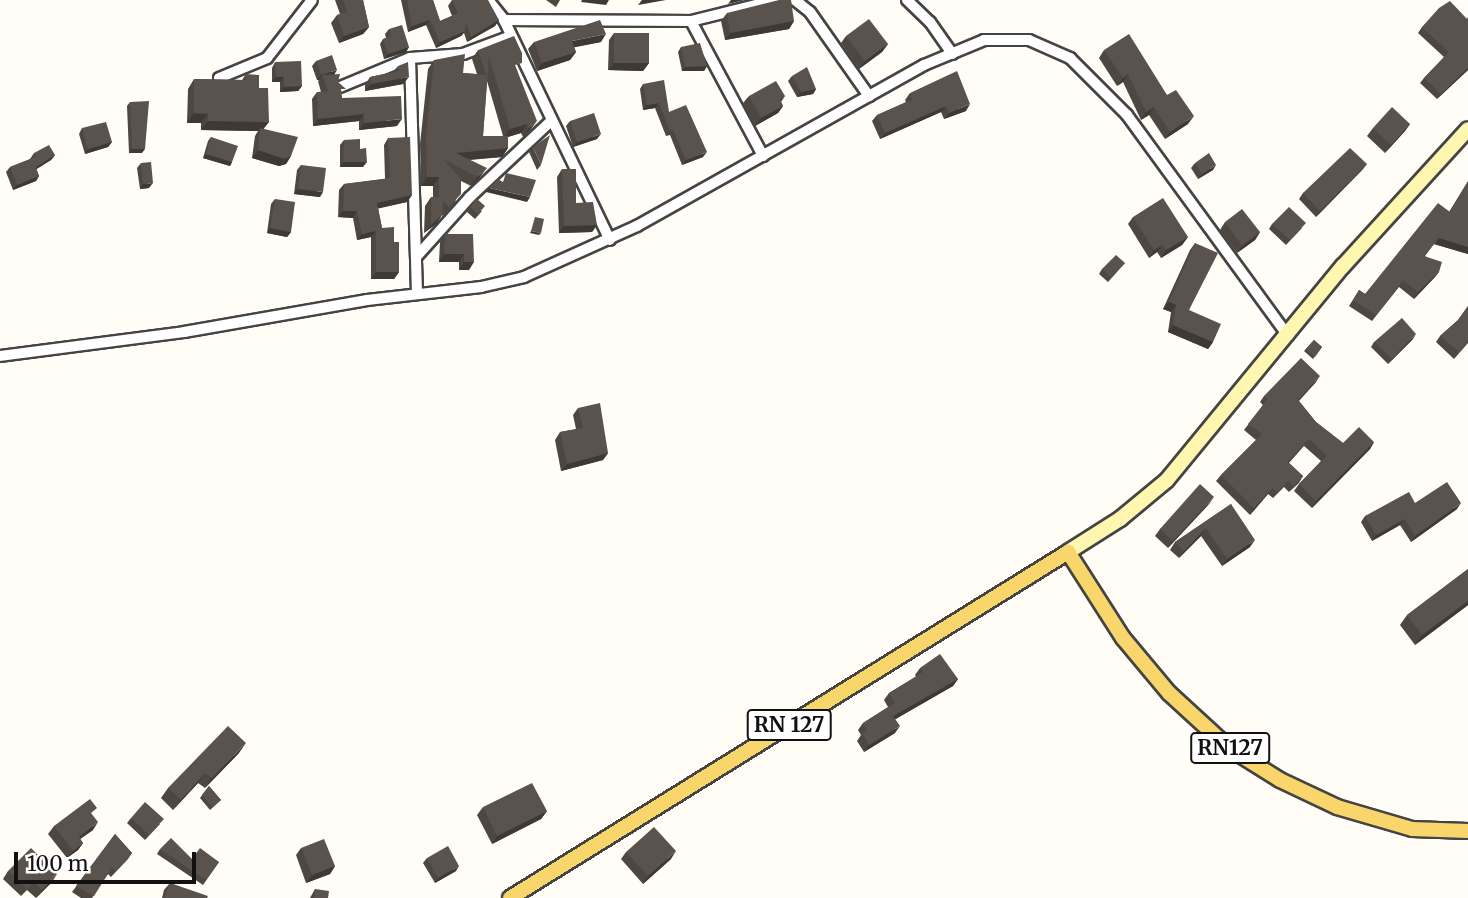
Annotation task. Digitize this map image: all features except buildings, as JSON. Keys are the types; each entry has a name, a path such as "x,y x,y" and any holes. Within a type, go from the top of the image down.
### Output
{"main road":[{"name":"RN127","path":"1068,552 1146,665 1169,693 1229,748 1280,780 1336,807 1412,829 1468,831"},
{"name":"RN 127","path":"510,898 1068,552"}],"street":[{"path":"219,78 267,58 312,0"},
{"path":"488,0 504,20 550,122 610,240"},
{"path":"504,20 691,21 776,0"},
{"path":"795,0 810,12 869,96"},
{"path":"906,0 930,22 952,54"},
{"path":"691,21 763,156"},
{"path":"340,86 410,58 463,54 511,36"},
{"path":"0,356 184,332 417,293 481,287 524,277 610,240 869,96 985,40 1029,40 1070,58 1127,115 1288,336"},
{"path":"410,58 417,293"},
{"path":"417,256 470,197 550,122"},
{"path":"1068,552 1120,519 1167,480 1403,197 1468,129"}]}
